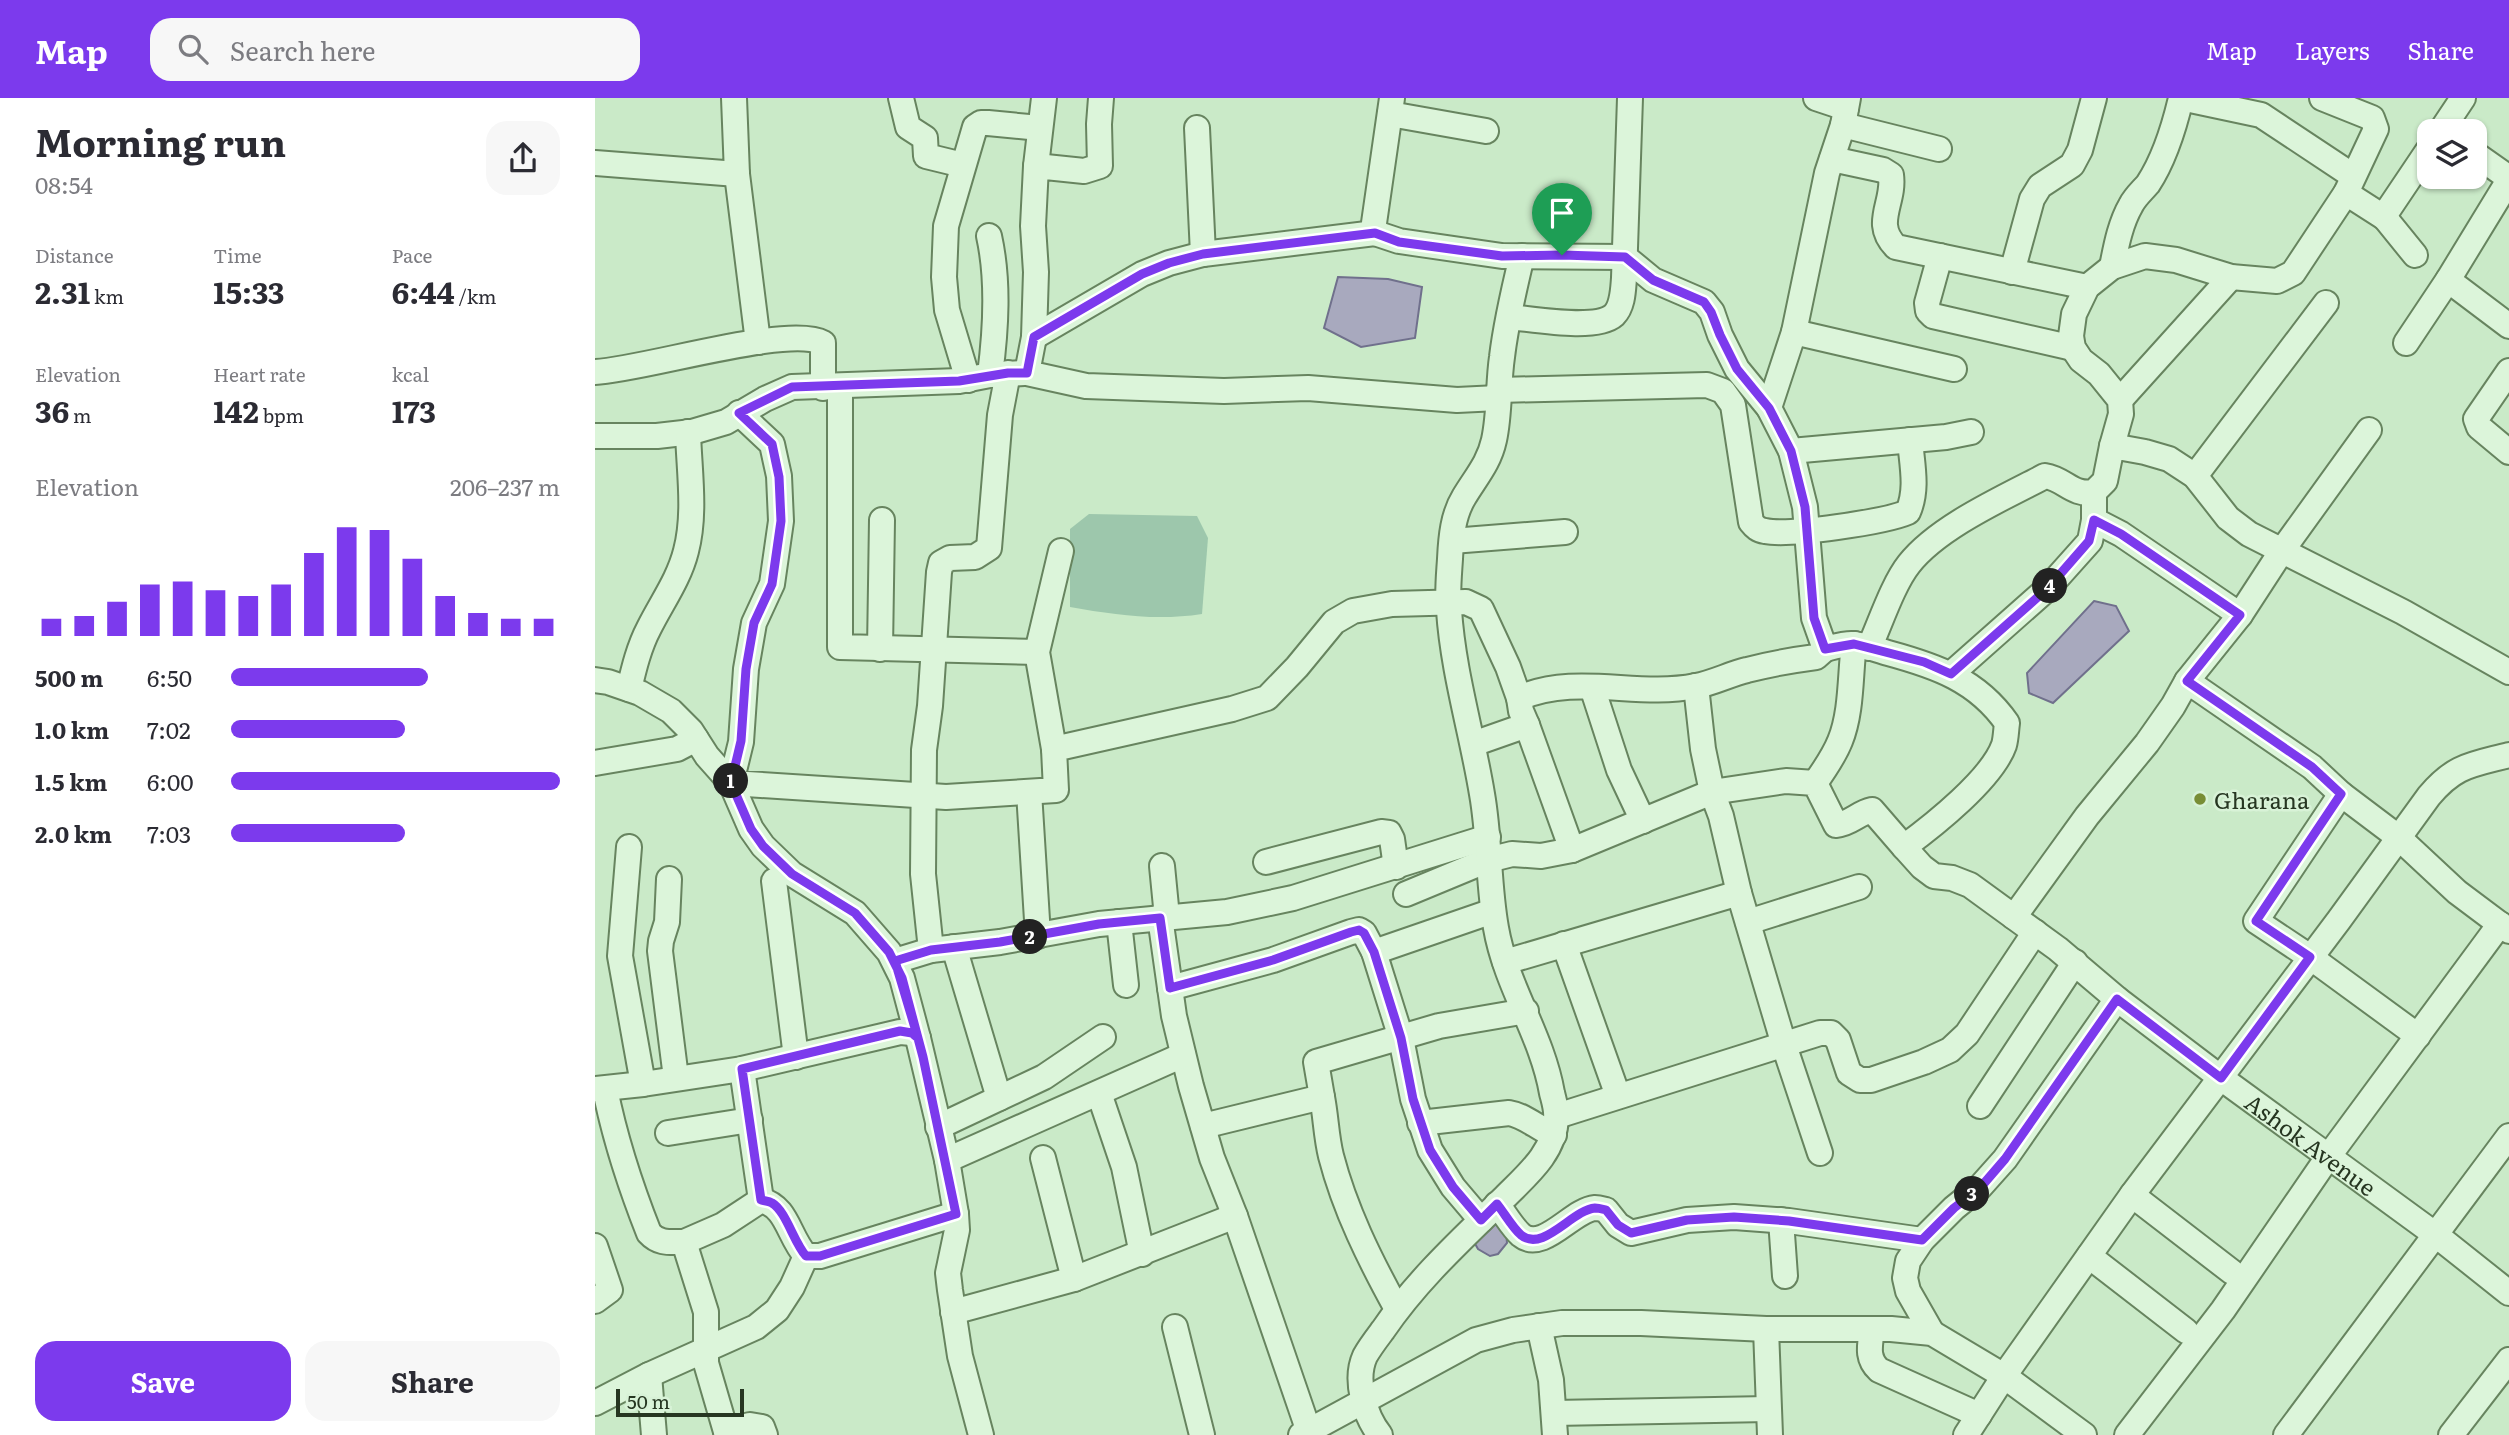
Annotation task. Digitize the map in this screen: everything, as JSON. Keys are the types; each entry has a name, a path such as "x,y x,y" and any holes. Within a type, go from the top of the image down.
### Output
{"street":[{"path":"734,98 737,174 758,342"},
{"path":"901,98 908,127 925,138 926,156 963,165"},
{"path":"1034,337 1033,226 1036,166 1044,98"},
{"path":"1036,166 1084,171 1100,166 1101,98"},
{"path":"1509,317 1590,323 1615,314 1622,301 1630,98"},
{"path":"1816,98 1939,149"},
{"path":"2012,272 2032,199 2040,186 2072,165 2080,150 2094,98"},
{"path":"2112,267 2120,229 2131,205 2148,184 2161,161 2174,128 2181,98 2267,106 2385,218 2415,255"},
{"path":"1951,674 2048,588 2089,541 2094,520 2094,492 2105,481 2121,414 2120,400 2099,374 2081,360 2073,348 2071,336 2074,314 2087,287 2112,267 2145,256 2176,260 2231,277 2277,281 2293,273 2349,184 2376,129 2374,120 2322,98"},
{"path":"2449,119 2463,98"},
{"path":"1375,233 1374,223 1391,106 1486,131"},
{"path":"1769,408 1794,332 1827,173 1846,110"},
{"path":"998,375 947,310 944,277 946,226 972,133 981,123 1040,128"},
{"path":"1196,128 1203,254"},
{"path":"1832,159 1883,170 1891,175 1892,185 1884,219 1886,237 1896,247 2087,287"},
{"path":"595,163 737,174"},
{"path":"2406,343 2509,179 2487,163"},
{"path":"2385,218 2417,167"},
{"path":"998,375 1034,337 1142,274 1203,254 1375,233 1399,242 1502,256 1625,257 1653,280 1704,302 1737,369 1769,408 1791,451 1805,507 1814,618 1825,649"},
{"path":"989,236 996,266 993,348 998,375 1000,415 989,548 975,557 950,558 941,563 924,750 923,874 942,949 999,1098"},
{"path":"1380,1435 1371,1423 1361,1393 1363,1359 1397,1309 1430,1271 1546,1152 1555,1125 1549,1073 1505,962 1493,911 1488,848 1473,744 1455,659 1448,602 1454,518 1464,497 1485,467 1494,443 1501,358 1522,256"},
{"path":"1940,256 1927,303 1928,311 1933,316 2073,348"},
{"path":"2120,400 2231,277"},
{"path":"2448,280 2509,326"},
{"path":"2195,476 2326,303"},
{"path":"1794,332 1954,369"},
{"path":"595,372 758,342 814,338 823,343 831,387 840,647 1037,652"},
{"path":"2509,371 2476,419 2479,427 2509,452"},
{"path":"595,436 657,436 688,432 726,422 792,387 831,387 998,375 1098,387 1224,391 1308,388 1457,400 1499,394 1707,385 1723,390 1733,405 1751,522 1756,529 1767,532 1808,530 1893,518 1908,512 1914,488 1910,440"},
{"path":"731,783 741,741 746,669 754,623 772,584 781,521 779,477 772,444 739,413"},
{"path":"2014,917 2080,826 2147,743 2187,681 2240,615 2281,552 2369,430"},
{"path":"629,689 645,638 675,584 686,551 690,523 688,432"},
{"path":"1791,451 1971,432"},
{"path":"2112,446 2169,459 2195,476 2228,518 2249,534 2371,595 2509,672"},
{"path":"895,961 942,949 1119,922 1227,912 1293,898 1396,867 1488,848 1513,854 1541,856 1572,850 1692,798 1712,792 1786,781 1815,783 1841,739 1861,646 1907,566 1937,537 2045,476 2053,477 2077,492 2094,492"},
{"path":"880,649 882,520"},
{"path":"2094,520 2121,534 2240,615"},
{"path":"1452,541 1565,532"},
{"path":"731,783 946,797 1056,790 1054,749 1037,652 1061,551"},
{"path":"1054,749 1231,709 1267,698 1334,622 1353,611 1392,604 1466,602 1481,609 1508,667 1520,698 1521,711 1572,850"},
{"path":"1520,698 1566,685 1657,689 1696,686 1746,670 1816,657 1825,649 1861,646 1924,662 1951,674 1994,704 2007,723 2004,744 1991,767 1935,824 1905,847"},
{"path":"595,680 629,689 671,711 731,783 751,829 763,846 792,874 855,913 869,926 895,961 918,1038 947,1160 957,1230 948,1273 960,1356 977,1434"},
{"path":"2127,1435 2223,1310 2329,1157 2418,1036 2505,927 2457,892 2398,837 2341,794 2312,767 2187,681"},
{"path":"1696,686 1703,749 1712,792 1784,1045 1820,1153"},
{"path":"1592,687 1619,771 1643,821"},
{"path":"1473,744 1527,725"},
{"path":"595,763 677,748 696,739"},
{"path":"1872,1329 1869,1351 1871,1363 1972,1425 2132,1195 2445,777 2470,765 2509,755"},
{"name":"Ashok Avenue","path":"1815,783 1836,825 1846,824 1863,812 1872,810 1922,867 1934,876 1952,878 1970,886 2035,932 2117,999 2436,1235 2509,1293"},
{"path":"1029,792 1038,936"},
{"path":"2341,794 2256,921 2418,1036"},
{"path":"1266,862 1381,832 1389,833 1392,839 1396,867"},
{"path":"629,847 620,956 643,1084"},
{"path":"1406,894 1488,848"},
{"path":"1162,866 1174,1016 1212,1158 1235,1216 1306,1423 1303,1434"},
{"path":"669,879 667,922 660,951 677,1078"},
{"path":"774,881 796,1057"},
{"path":"1748,922 1859,887"},
{"path":"1505,962 1739,892"},
{"path":"1374,952 1493,911"},
{"path":"1119,922 1126,985"},
{"path":"1170,988 1273,960 1351,932 1359,930 1364,933 1374,952 1401,1038 1413,1099 1430,1150 1453,1187 1531,1240 1544,1238 1594,1208 1606,1210 1618,1225 1631,1233 1687,1220 1734,1217 1781,1220 1922,1240"},
{"path":"1420,1123 1509,1113 1520,1115 1541,1130 1618,1096 1820,1033 1831,1033 1838,1040 1849,1073 1860,1080 1871,1080 1915,1066 1950,1050 1967,1034 2035,932"},
{"path":"1564,944 1618,1096"},
{"path":"1980,1106 2075,962"},
{"path":"1932,1333 1908,1291 1905,1278 1908,1261 1922,1240 1954,1208 1980,1188 2005,1159 2117,999"},
{"path":"1397,1309 1373,1266 1332,1157 1316,1062 1439,1026 1526,1011"},
{"path":"918,1038 912,1033 900,1031 742,1069 600,1089 626,1175 649,1233 662,1242 684,1242 723,1225 761,1200 773,1203 806,1256 820,1256 956,1214"},
{"path":"938,1127 1057,1070 1103,1037"},
{"path":"947,1160 1184,1055"},
{"path":"742,1069 761,1200"},
{"path":"1099,1093 1124,1167 1142,1254"},
{"path":"1203,1126 1322,1097"},
{"path":"668,1133 750,1120"},
{"path":"2286,1435 2509,1136"},
{"path":"1043,1158 1074,1279"},
{"path":"2132,1195 2232,1272"},
{"path":"953,1311 1074,1279 1235,1216"},
{"path":"1781,1220 1785,1276"},
{"path":"684,1242 706,1312 706,1363 726,1433 757,1425 762,1427 765,1435"},
{"path":"595,1246 610,1290 595,1301"},
{"path":"595,1403 756,1326 777,1310 792,1287 806,1256"},
{"path":"2089,1256 2186,1331"},
{"path":"1303,1434 1363,1399 1476,1340 1513,1330 1562,1323 1766,1329 1913,1329 1932,1333 2004,1376 2084,1435"},
{"path":"1539,1326 1551,1380 1555,1424 1768,1409"},
{"path":"1175,1327 1202,1435"},
{"path":"1766,1329 1770,1435"},
{"path":"2451,1435 2509,1360"},
{"path":"649,1375 654,1435"}],"green space":[{"path":"1089,514 1197,516 1208,538 1202,614 1136,616 1070,607 1070,529"}],"water":[{"path":"1338,277 1388,279 1422,287 1415,338 1361,347 1324,328"},
{"path":"2094,601 2116,606 2129,631 2053,703 2029,693 2027,673"},
{"path":"1497,1221 1506,1232 1507,1243 1498,1254 1490,1256 1478,1249 1474,1242"}],"place":[{"name":"Gharana","path":"2200,799"}],"route":[{"path":"1562,255 1502,256 1399,242 1375,233 1203,254 1142,274 1034,337 1027,373 990,375 959,381 823,388 792,387 739,413 772,444 779,477 781,521 772,584 754,623 746,669 741,741 731,783 751,829 763,846 792,874 855,913 869,926 895,961 902,978 911,1011 923,1057 947,1160 956,1214 820,1256 806,1256 773,1203 761,1200 742,1069 900,1031 912,1033 918,1038 895,961 931,950 1000,942 1099,924 1160,918 1170,988 1273,960 1351,932 1359,930 1364,933 1374,952 1401,1038 1413,1099 1430,1150 1453,1187 1481,1220 1497,1204 1521,1235 1531,1240 1544,1238 1594,1208 1606,1210 1618,1225 1631,1233 1687,1220 1734,1217 1789,1221 1922,1240 1954,1208 1980,1188 2005,1159 2117,999 2221,1078 2310,957 2256,921 2341,794 2312,767 2187,681 2240,615 2121,534 2094,520 2089,541 2048,588 1951,674 1924,662 1854,644 1825,649 1814,618 1805,507 1791,451 1769,408 1737,369 1711,312 1704,302 1653,280 1625,257 1562,255"}]}
